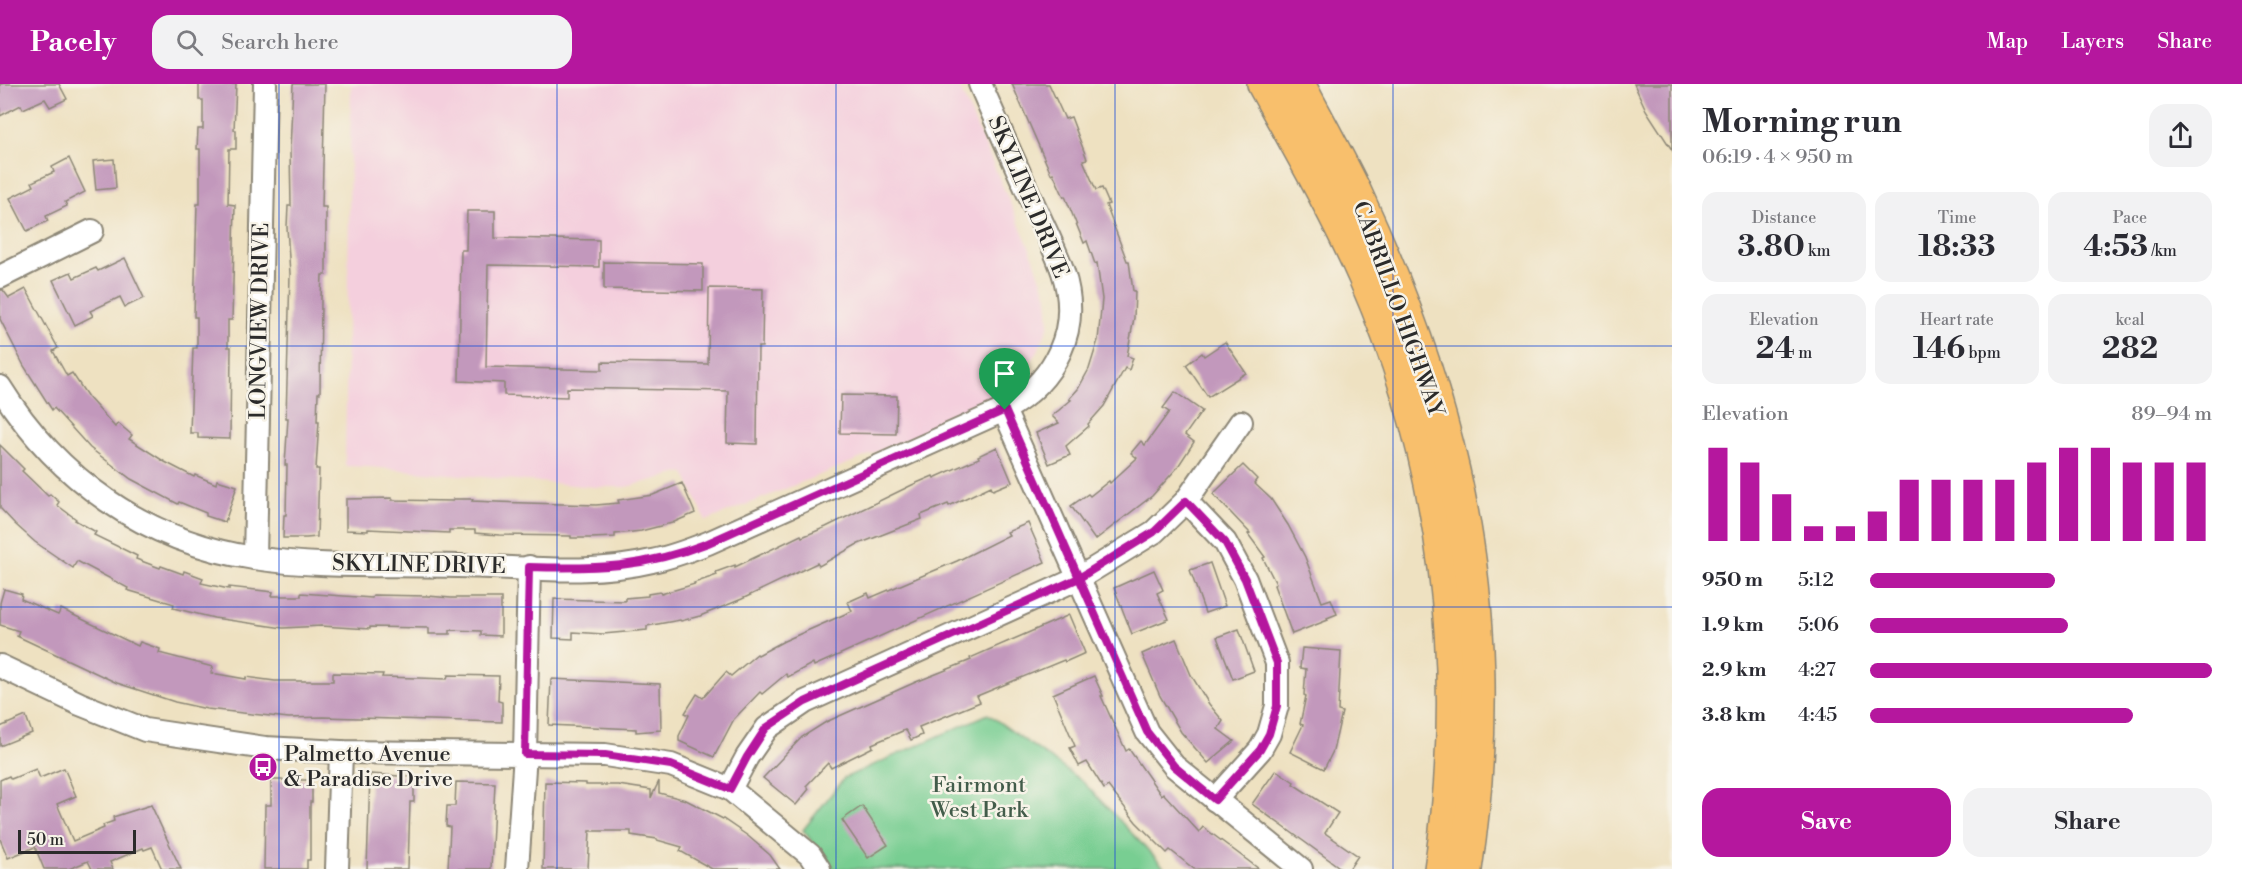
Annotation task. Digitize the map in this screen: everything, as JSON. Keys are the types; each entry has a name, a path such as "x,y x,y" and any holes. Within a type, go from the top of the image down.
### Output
{"highway":[{"name":"CABRILLO HIGHWAY","path":"1264,84 1340,223 1366,279 1402,376 1431,477 1447,578 1454,683 1452,774 1441,869"},
{"name":"CABRILLO HIGHWAY","path":"1298,84 1355,193 1387,270 1424,369 1454,472 1470,574 1478,683 1475,779 1465,869"}],"street":[{"name":"LONGVIEW DRIVE","path":"255,558 265,84"},
{"name":"SKYLINE DRIVE","path":"0,387 35,438 58,462 108,501 164,533 224,552 255,558 304,562 529,567 623,566 680,554 1005,410 1022,400 1051,370 1061,352 1067,332 1069,311 1063,274 980,84"},
{"path":"0,277 92,231"},
{"path":"1005,410 1147,732 1174,766 1301,869"},
{"path":"730,789 766,728 805,702 1079,578 1154,532 1186,501 1241,422"},
{"path":"1186,501 1225,542 1245,579 1277,663 1277,706 1269,734 1260,750 1215,800"},
{"path":"517,869 525,754 529,567"},
{"path":"0,666 80,704 146,730 265,748 341,752 605,755 671,765 730,789 810,855 819,869"},
{"path":"337,869 341,752"}],"shaded area":[{"path":"351,84 958,84 1031,251 1047,296 1049,325 1037,353 1019,379 980,410 706,521 684,472 626,487 595,487 345,466"}],"green space":[{"name":"Fairmont West Park","path":"988,714 1083,782 1166,869 833,869 803,830 844,778"}],"building":[{"path":"0,84 59,84 67,99 50,107 45,99 23,109 21,105 0,116"},
{"path":"199,84 236,84 234,130 236,130 236,149 229,149 228,204 235,205 232,320 228,320 228,347 231,347 230,439 198,438 198,433 190,433 193,348 197,348 197,317 194,317 197,204 200,204 200,149 197,149 198,129 203,129 203,100 199,100"},
{"path":"293,84 325,84 322,207 326,207 326,275 322,275 321,298 316,469 319,469 317,537 306,538 283,538 284,515 286,515 287,465 285,465 290,274 287,227 288,206 291,206 290,150"},
{"path":"1012,84 1049,84 1065,119 1071,117 1087,159 1083,160 1096,190 1102,188 1109,204 1106,205 1127,261 1129,261 1133,291 1135,291 1134,318 1127,356 1133,358 1129,370 1125,368 1104,406 1088,424 1089,426 1066,446 1070,455 1049,464 1036,433 1059,423 1052,416 1071,400 1069,399 1078,389 1089,369 1098,340 1102,299 1097,263 1095,264 1087,241 1084,243 1065,196 1053,173 1051,174"},
{"path":"1634,84 1672,84 1672,150 1646,110"},
{"path":"69,158 85,192 65,202 67,206 46,216 48,221 27,231 10,198 34,186 32,182 54,172 52,167"},
{"path":"114,159 116,188 96,190 93,161"},
{"path":"467,211 495,211 495,238 599,240 599,267 488,265 486,367 602,370 602,362 708,364 709,288 763,289 762,347 758,347 757,444 727,443 728,391 567,388 567,397 504,395 504,383 459,381 461,250 466,250"},
{"path":"125,258 144,298 125,307 120,297 90,311 93,316 75,325 53,280 71,272 74,278 96,268 98,271"},
{"path":"604,262 703,264 703,291 604,289"},
{"path":"26,289 58,348 53,351 67,376 72,373 88,397 115,427 118,423 132,435 129,439 194,477 195,475 216,484 217,480 237,486 225,522 206,516 206,513 179,502 178,504 131,479 90,448 54,408 52,410 24,366 0,319 0,290 3,290 9,298"},
{"path":"1225,342 1246,373 1208,397 1186,365 1202,353 1204,356"},
{"path":"1175,392 1202,411 1185,435 1194,442 1177,468 1152,496 1095,540 1071,506 1088,494 1090,496 1109,481 1110,483 1137,458 1131,453 1141,441 1145,445 1169,412 1163,408"},
{"path":"841,395 897,396 896,434 840,433"},
{"path":"0,445 24,469 22,471 48,496 50,494 59,502 57,505 75,520 96,532 94,535 137,556 136,559 160,568 161,566 183,574 184,571 203,578 201,583 229,589 229,587 273,592 272,596 301,596 301,593 372,598 373,595 501,598 501,636 481,635 481,631 450,630 450,634 429,634 429,628 370,627 370,629 321,626 283,628 214,618 173,608 174,604 127,590 128,588 77,561 73,568 35,542 15,524 0,508"},
{"path":"997,447 1012,482 993,490 991,486 949,506 948,504 921,515 922,519 856,545 819,566 817,563 742,599 700,616 647,626 647,630 603,634 573,632 573,639 553,638 554,599 625,601 625,598 648,596 648,594 660,592 661,594 695,584 717,575 716,572 735,565 735,567 801,535 802,537 826,527 912,485 979,458 978,456"},
{"path":"1243,465 1257,479 1254,483 1271,499 1288,525 1305,557 1322,602 1331,599 1337,614 1327,618 1328,620 1292,634 1274,585 1276,584 1263,558 1265,557 1248,534 1250,533 1213,494"},
{"path":"682,483 695,513 672,523 641,531 615,534 615,537 499,535 475,533 475,530 449,530 449,533 346,530 346,499 392,498 392,500 453,501 453,499 473,499 472,501 596,505 619,503 618,500 653,495"},
{"path":"1028,523 1045,562 814,666 813,663 788,677 786,674 762,694 760,692 734,719 714,757 679,741 689,715 685,713 697,694 703,698 726,672 731,676 757,654 852,611 848,602 868,593 870,598 957,561 1009,535 1007,532"},
{"path":"1210,563 1225,606 1205,613 1190,570"},
{"path":"1154,570 1163,590 1157,593 1169,619 1132,634 1114,588"},
{"path":"4,589 22,594 21,599 58,615 61,609 138,646 140,642 160,649 159,653 213,667 211,673 275,681 333,681 333,673 447,679 448,675 499,676 498,701 502,702 502,722 289,718 207,709 175,702 117,683 17,636 19,631 0,625 0,603"},
{"path":"1069,615 1085,653 977,696 980,702 919,727 922,735 911,740 905,730 872,744 873,747 831,768 828,763 806,786 809,789 796,805 763,778 802,737 826,722"},
{"path":"1239,629 1254,671 1233,679 1217,637"},
{"path":"1176,639 1191,675 1223,721 1218,729 1234,741 1208,763 1181,732 1160,696 1142,654"},
{"path":"1302,648 1341,651 1338,711 1342,712 1333,751 1324,769 1290,752 1303,725 1300,724 1306,696 1304,695 1306,669 1300,668"},
{"path":"1094,676 1126,751 1129,749 1161,795 1163,793 1199,832 1203,827 1259,869 1194,869 1170,850 1167,853 1136,822 1108,786 1104,789 1087,762 1079,766 1070,748 1075,746 1053,694"},
{"path":"551,679 660,684 661,730 636,732 636,729 549,725"},
{"path":"26,716 32,733 0,746 0,727"},
{"path":"64,768 76,796 57,804 73,841 104,828 103,825 114,821 113,817 151,805 181,869 162,869 152,847 144,850 143,848 110,862 113,869 92,869 88,861 69,869 44,869 35,847 8,858 0,839 0,780 9,776 11,779 36,769 40,778"},
{"path":"1276,770 1294,782 1293,784 1338,813 1325,833 1358,856 1349,869 1342,869 1252,804"},
{"path":"370,774 414,777 414,802 410,802 408,869 367,869"},
{"path":"271,780 312,780 310,860 307,860 307,869 264,869 265,805 271,805"},
{"path":"659,781 659,793 686,800 723,819 770,855 780,869 712,869 680,851 682,847 657,839 631,835 631,831 590,831 588,869 543,869 545,782 618,785 651,790 651,798"},
{"path":"456,782 495,783 491,869 448,869 450,827 446,826 447,806 455,806"},
{"path":"862,806 888,845 868,858 842,820"}],"place":[{"name":"Palmetto Avenue & Paradise Drive","path":"263,767"}],"route":[{"path":"1005,410 680,554 652,562 623,566 529,567 525,754 605,755 671,765 730,789 766,728 805,702 1079,578 1147,732 1174,766 1215,800 1260,750 1269,734 1277,706 1277,663 1245,579 1225,542 1186,501 1154,532 1079,578 1005,410"}]}
